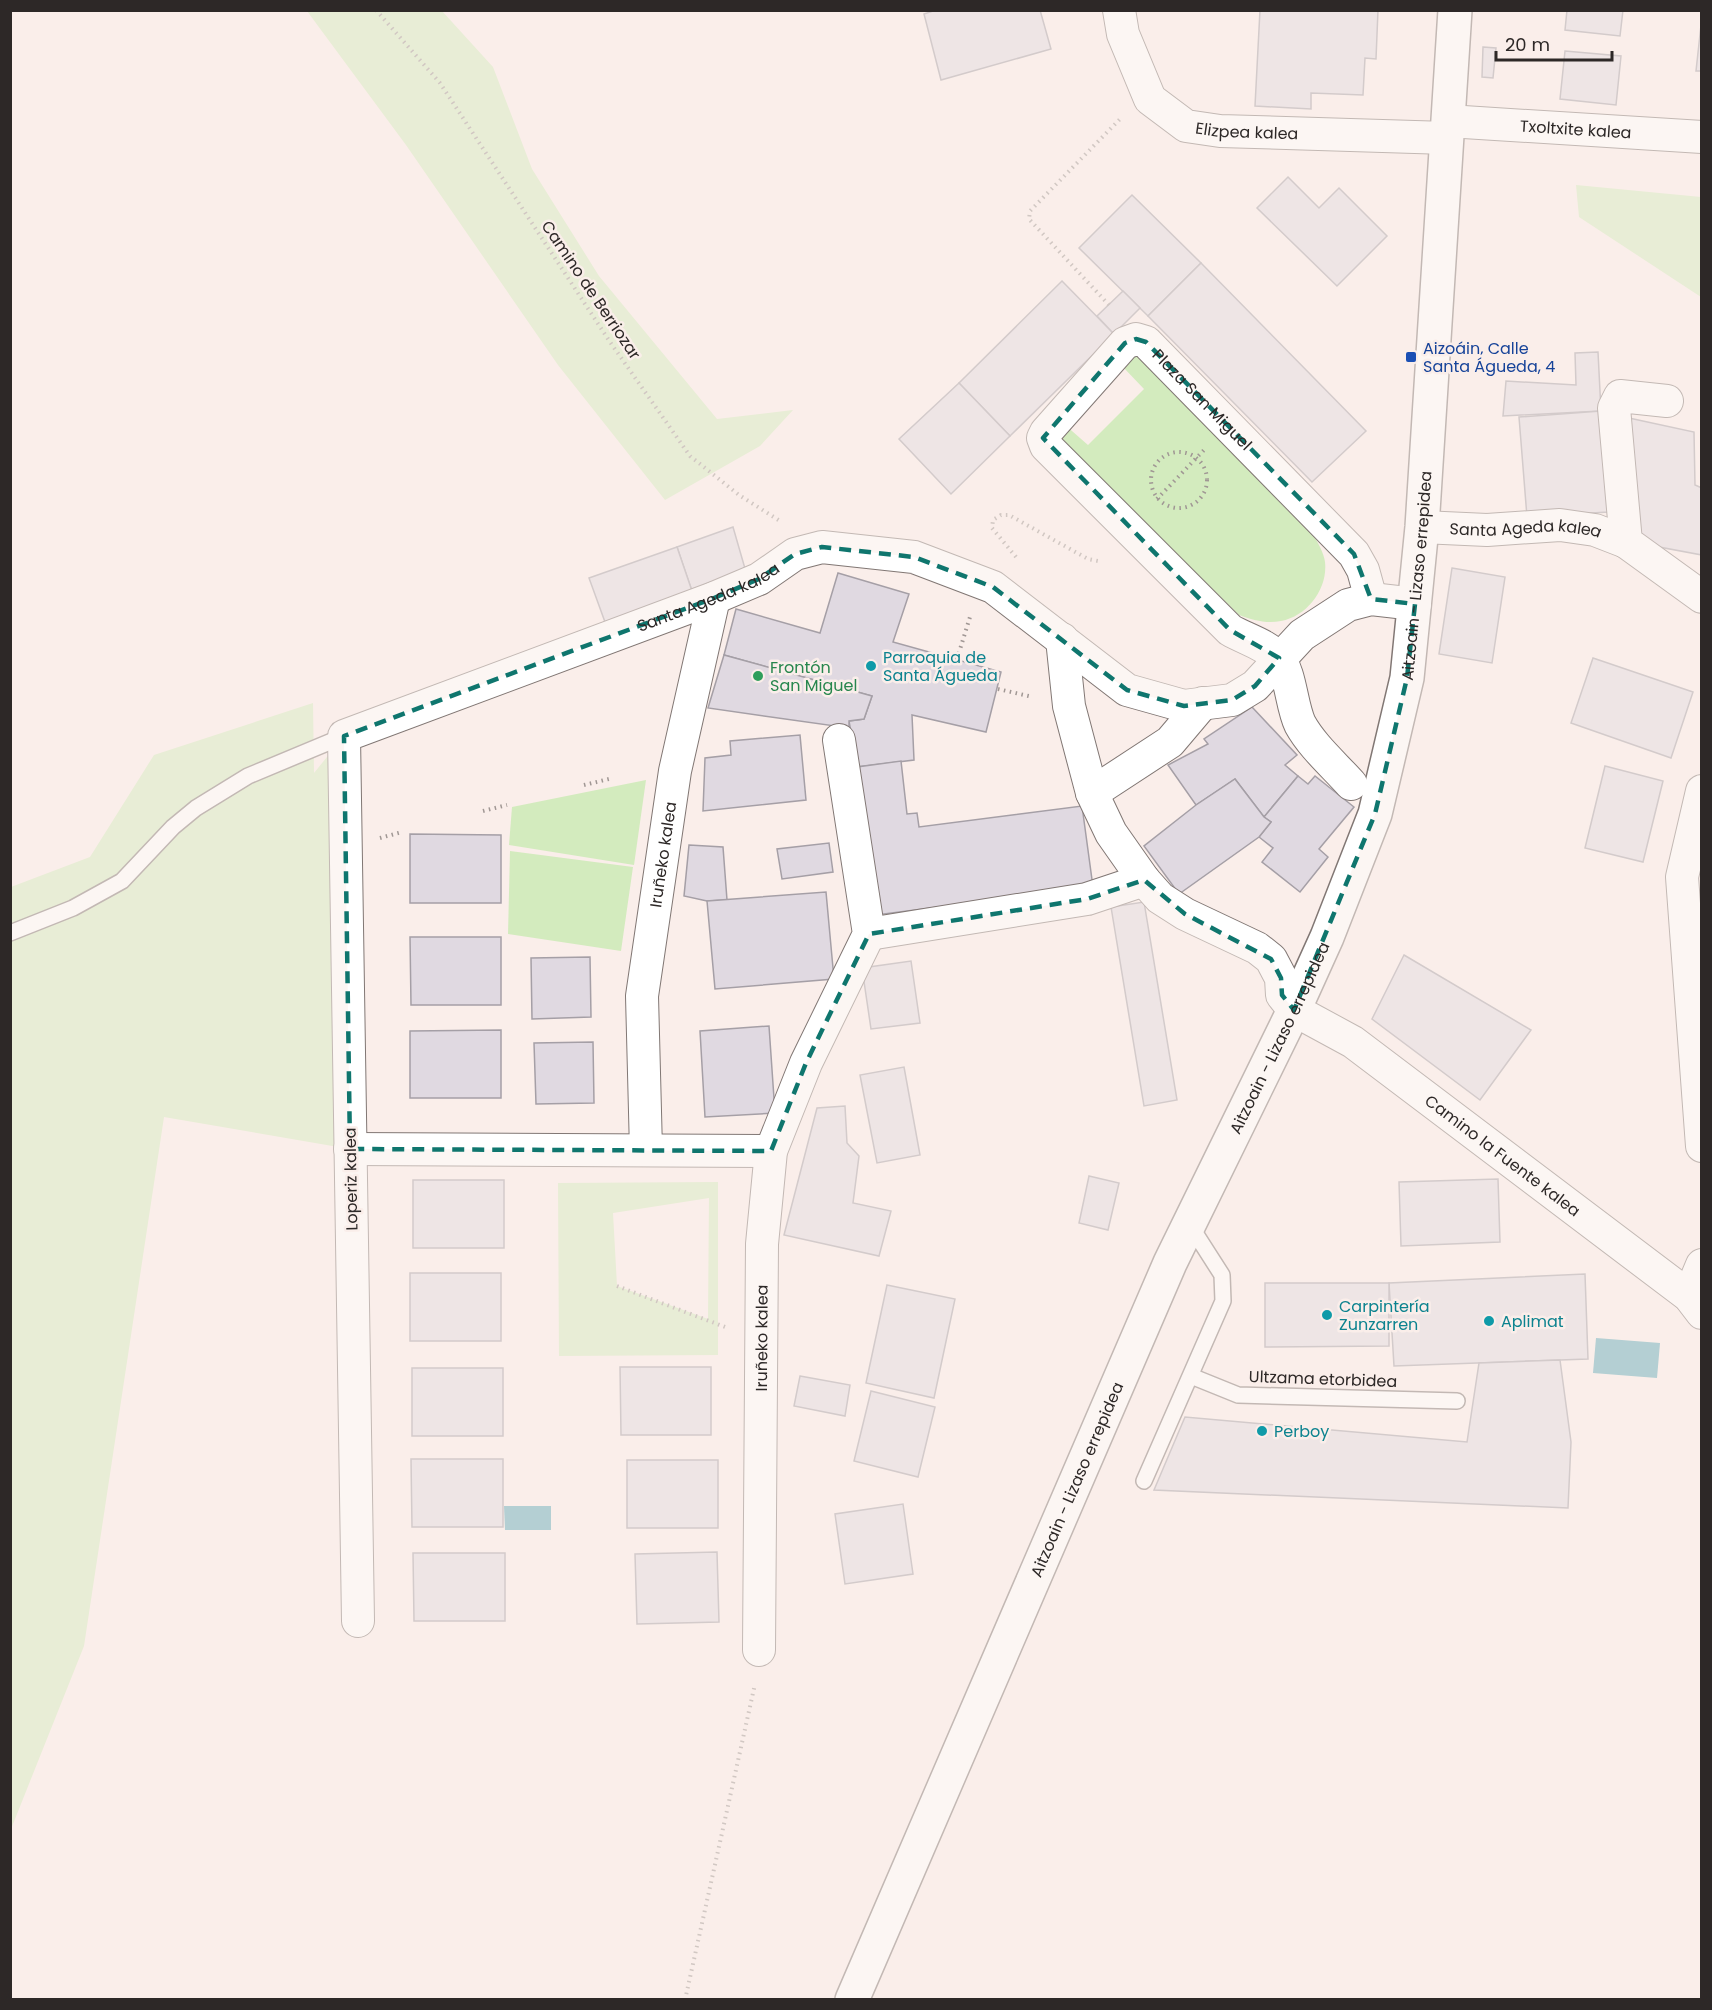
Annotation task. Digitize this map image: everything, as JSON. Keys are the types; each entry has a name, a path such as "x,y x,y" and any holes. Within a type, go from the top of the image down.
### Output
{"street":[{"name":"Elizpea kalea","path":"1119,10 1123,34 1150,99 1186,126 1220,131 1447,130"},
{"name":"Aitzoain - Lizaso errepidea","path":"852,2000 1189,1224 1294,1010 1327,937 1375,814 1407,678 1415,604 1422,527 1455,10"},
{"name":"Txoltxite kalea","path":"1447,130 1701,137"},
{"name":"Plaza San Miguel","path":"1279,658 1263,646 1230,630 1046,446 1043,438 1046,432 1125,343 1136,339 1146,342 1335,533 1359,562 1371,599"},
{"name":"Santa Ageda kalea","path":"1626,542 1614,408 1620,396 1667,401"},
{"name":"Santa Ageda kalea","path":"1422,527 1487,530 1560,525 1595,530 1626,542 1701,597"},
{"name":"Santa Ageda kalea","path":"344,736 714,598 759,579 795,554 822,547 914,557 993,587 1127,690 1184,706 1232,700 1256,686 1302,635 1348,605 1371,599 1415,604"},
{"name":"Iruñeko kalea","path":"646,1150 642,996 675,771 714,598"},
{"path":"1062,639 1069,706 1092,794 1111,833 1144,880 1160,898 1185,914 1257,948 1271,959 1281,978 1282,995 1294,1010"},
{"path":"1279,658 1300,723 1311,740 1351,784"},
{"path":"1092,794 1170,742 1203,703"},
{"name":"Loperiz kalea","path":"344,736 358,1621"},
{"path":"350,1149 771,1151 806,1063 869,934 839,740"},
{"path":"1701,790 1682,877 1701,1146"},
{"path":"869,934 1087,899 1144,880"},
{"name":"Camino la Fuente kalea","path":"1294,1010 1353,1042 1695,1304"},
{"name":"Iruñeko kalea","path":"759,1650 762,1244 771,1151"},
{"path":"1695,1304 1701,1265"}],"lane":[{"path":"10,933 72,908 122,881 173,827 196,808 248,776 344,736"},
{"path":"1144,1481 1223,1301 1222,1275 1189,1224"},
{"name":"Ultzama etorbidea","path":"1191,1376 1238,1395 1456,1401"}],"path":[{"name":"Camino de Berriozar","path":"376,10 440,83 610,342 690,456 739,495 822,547"},
{"path":"1109,305 1029,219 1030,211 1124,116"},
{"path":"1151,506 1209,445"},
{"path":"1184,452 1197,458 1206,470 1207,478 1207,486 1200,500 1186,508 1171,508 1158,499 1151,486 1152,473 1158,460 1170,453 1184,452"},
{"path":"1018,560 992,528 993,520 1001,515 1009,515 1088,559 1098,561"},
{"path":"957,659 980,583"},
{"path":"584,785 613,778"},
{"path":"483,811 507,805"},
{"path":"380,838 402,832"},
{"path":"616,1286 732,1329"},
{"path":"685,2000 752,1702 759,1650"}],"highlighted area":[{"path":"1136,339 1146,342 1354,554 1371,599 1415,604 1407,678 1375,814 1294,1010 1282,995 1281,978 1271,959 1185,914 1144,880 1087,899 869,934 806,1063 771,1151 350,1149 344,736 714,598 759,579 795,554 822,547 914,557 993,587 1127,690 1184,706 1232,700 1255,686 1279,658 1230,630 1043,438 1125,343"}],"green space":[{"path":"307,11 442,11 493,67 532,169 599,276 717,419 793,410 760,446 665,500 558,365 406,145"},
{"path":"1576,185 1701,197 1701,297 1579,217"},
{"path":"1137,354 1314,536 1321,548 1325,572 1320,591 1308,607 1300,613 1281,621 1270,622 1239,615 1055,435 1064,424 1088,445 1144,389 1122,366"},
{"path":"313,703 314,773 344,736 350,1149 164,1117 84,1646 11,1829 11,887 90,857 154,755"},
{"path":"646,780 634,865 509,845 512,807"},
{"path":"510,851 633,867 621,951 508,934"},
{"path":"718,1182 718,1355 559,1356 558,1183","holes":["709,1198 708,1319 617,1286 613,1213"]}],"water":[{"path":"1596,1338 1660,1343 1657,1378 1593,1373"},
{"path":"504,1506 551,1506 551,1530 505,1530"}],"building":[{"path":"936,10 1040,10 1051,49 941,80 924,14"},
{"path":"1260,10 1378,10 1376,59 1365,58 1363,95 1311,93 1311,109 1255,106"},
{"path":"1567,10 1623,10 1620,36 1565,30"},
{"path":"1702,16 1702,71 1696,71"},
{"path":"1483,47 1496,48 1493,78 1482,77"},
{"path":"1565,51 1621,56 1616,105 1560,99"},
{"path":"1288,177 1319,208 1339,188 1387,236 1337,286 1257,208"},
{"path":"1132,195 1201,263 1148,316 1079,248"},
{"path":"1201,263 1366,431 1312,482 1148,316"},
{"path":"1062,281 1114,334 1010,436 959,383"},
{"path":"1123,291 1140,308 1114,334 1097,316"},
{"path":"1598,352 1601,411 1503,416 1506,381 1576,385 1575,353"},
{"path":"959,383 1010,436 951,494 899,439"},
{"path":"1601,411 1608,512 1527,517 1519,417"},
{"path":"1629,418 1694,432 1695,485 1702,488 1702,555 1638,543"},
{"path":"733,527 746,572 692,591 677,547"},
{"path":"677,547 692,591 605,622 589,578"},
{"path":"1452,568 1505,577 1492,663 1439,654"},
{"name":"Parroquia de Santa Águeda","path":"838,573 909,594 893,642 1001,672 986,732 912,715 914,760 857,767 849,721 864,719 872,696 724,655 736,609 820,633"},
{"name":"Frontón San Miguel","path":"724,655 872,696 864,719 849,721 849,728 708,708"},
{"path":"1593,658 1693,692 1671,758 1571,723"},
{"path":"1252,707 1297,755 1285,765 1298,776 1264,817 1235,779 1196,805 1168,765 1208,744 1204,739"},
{"path":"800,735 806,800 703,811 705,758 731,755 730,741"},
{"path":"901,761 907,814 917,813 919,827 1082,806 1093,887 876,915 857,767"},
{"path":"1605,766 1663,781 1643,862 1585,848"},
{"path":"1298,776 1308,784 1315,776 1354,807 1319,849 1328,857 1300,892 1262,862 1273,848 1259,837 1271,822 1264,817"},
{"path":"1235,779 1264,817 1271,822 1259,837 1179,894 1144,846 1196,805"},
{"path":"410,834 501,835 501,903 410,903"},
{"path":"829,843 833,872 782,879 777,849"},
{"path":"689,845 723,847 727,900 707,901 684,896"},
{"path":"826,892 834,979 715,989 707,901"},
{"path":"1144,902 1177,1100 1144,1106 1111,907"},
{"path":"410,937 501,937 501,1005 411,1005"},
{"path":"1404,955 1531,1030 1480,1100 1372,1019"},
{"path":"590,957 591,1017 532,1019 531,958"},
{"path":"911,961 920,1023 871,1029 862,968"},
{"path":"769,1026 775,1113 705,1117 700,1031"},
{"path":"501,1030 501,1098 410,1098 410,1031"},
{"path":"593,1042 594,1103 536,1104 534,1043"},
{"path":"904,1067 920,1155 877,1163 860,1075"},
{"path":"845,1106 847,1143 859,1156 853,1203 891,1211 879,1256 784,1235 817,1108"},
{"path":"1089,1176 1119,1183 1108,1230 1079,1223"},
{"path":"1498,1179 1500,1242 1401,1246 1399,1182"},
{"path":"413,1180 504,1180 504,1248 413,1248"},
{"path":"410,1273 501,1273 501,1341 410,1341"},
{"name":"Aplimat","path":"1585,1274 1588,1359 1394,1366 1389,1283"},
{"name":"Carpintería Zunzarren","path":"1265,1283 1389,1283 1389,1346 1265,1347"},
{"path":"887,1285 955,1299 934,1398 866,1383"},
{"name":"Perboy","path":"1560,1360 1571,1442 1568,1508 1154,1490 1185,1417 1467,1442 1479,1363"},
{"path":"620,1367 711,1367 711,1435 621,1435"},
{"path":"412,1368 503,1368 503,1436 412,1436"},
{"path":"800,1376 850,1385 845,1416 794,1406"},
{"path":"871,1391 935,1407 918,1477 854,1461"},
{"path":"411,1459 503,1459 503,1527 412,1527"},
{"path":"627,1460 718,1460 718,1528 627,1528"},
{"path":"903,1504 913,1574 845,1584 835,1514"},
{"path":"717,1552 719,1622 637,1624 635,1554"},
{"path":"413,1553 505,1553 505,1621 414,1621"}],"place":[{"name":"Aizoáin, Calle Santa Águeda, 4","path":"1411,357"},
{"name":"Parroquia de Santa Águeda","path":"871,666"},
{"name":"Frontón San Miguel","path":"758,676"},
{"name":"Carpintería Zunzarren","path":"1327,1315"},
{"name":"Aplimat","path":"1489,1321"},
{"name":"Perboy","path":"1262,1431"}]}
